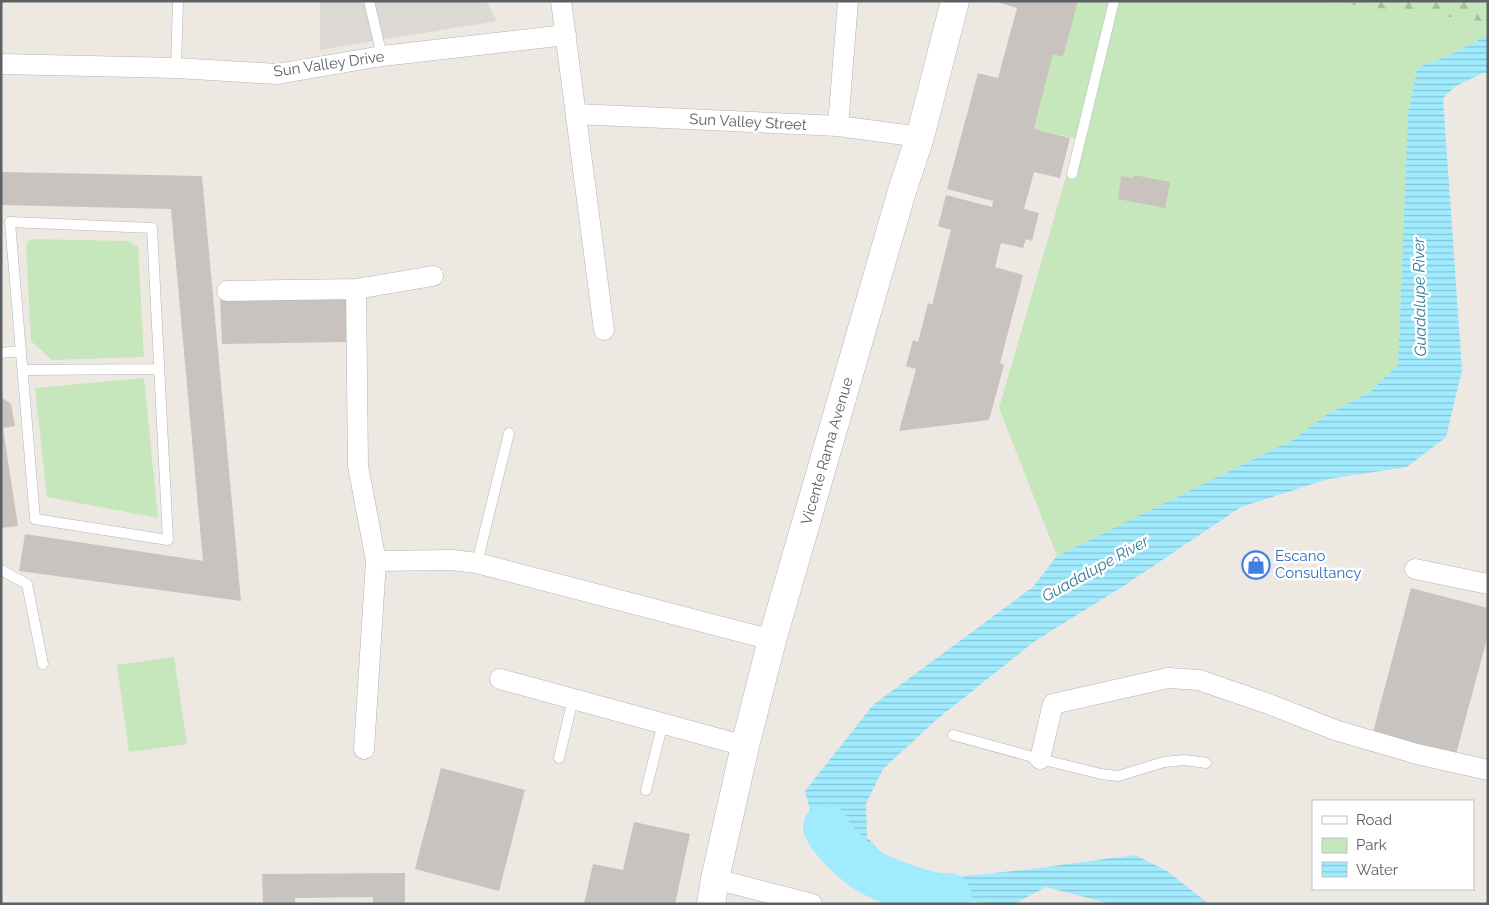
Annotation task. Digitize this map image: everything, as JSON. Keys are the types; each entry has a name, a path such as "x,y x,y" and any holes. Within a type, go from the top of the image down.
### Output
{"main road":[{"name":"Vicente Rama Avenue","path":"713,891 745,746 772,640 902,191 920,137 955,1"}],"street":[{"path":"561,1 604,330"},
{"path":"838,126 848,1"},
{"name":"Sun Valley Drive","path":"1,64 176,68 277,74 382,56 566,35"},
{"name":"Sun Valley Street","path":"576,114 838,126 920,137"},
{"path":"227,290 356,289 433,276"},
{"path":"356,289 358,466 376,561 364,749"},
{"path":"376,561 452,560 477,563 772,640"},
{"path":"1415,569 1488,584"},
{"path":"1040,759 1054,704 1168,678 1199,680 1269,704 1334,730 1417,754 1488,770"},
{"path":"500,679 745,746"},
{"path":"713,891 812,904"}],"lane":[{"path":"176,68 178,1"},
{"path":"369,1 382,56"},
{"path":"1072,174 1114,1"},
{"path":"10,222 152,228 168,540 36,518 21,351 10,222"},
{"path":"1,353 21,351"},
{"path":"22,370 159,369"},
{"path":"477,563 508,434"},
{"path":"1,570 27,584 43,664"},
{"path":"559,758 573,699"},
{"path":"646,790 663,723"},
{"path":"953,735 1040,759 1101,774 1118,776 1164,762 1185,760 1206,764"}],"shaded area":[{"path":"320,1 486,1 497,21 320,50"}],"green space":[{"path":"1078,1 1323,1 1488,22 1488,35 1446,57 1417,68 1408,113 1398,365 1371,391 1328,414 1291,442 1057,556 999,408 1077,139 1034,129 1053,54"},
{"path":"1323,1 1488,1 1488,22"},
{"path":"31,239 128,241 138,247 144,357 52,360 31,341 26,245"},
{"path":"144,378 158,518 47,497 35,388"},
{"path":"174,657 187,744 129,752 117,665"}],"water":[{"path":"1488,35 1488,73 1483,73 1456,86 1443,98 1462,370 1446,437 1407,467 1328,479 1241,507 1125,585 1035,641 936,720 883,769 866,804 867,837 889,862 936,879 1024,870 1135,855 1167,871 1209,904 1111,904 1046,887 1014,904 996,904 924,895 832,854 815,828 805,791 873,705 1033,587 1057,556 1291,441 1328,414 1371,391 1398,365 1408,113 1417,68 1446,57"}],"building":[{"path":"994,1 1078,1 1063,57 1053,54 1034,129 1070,138 1060,178 1034,172 1024,209 1039,213 1032,241 1026,239 1023,248 1001,243 995,267 1023,275 1000,363 1004,365 989,420 899,431 916,369 906,366 913,340 918,342 928,303 932,305 951,230 938,226 946,195 992,207 993,201 947,189 978,73 998,78 1017,8"},
{"path":"1,172 202,176 241,601 19,571 25,534 203,561 171,209 1,205"},
{"path":"1134,175 1170,182 1165,208 1118,199 1121,176 1134,178"},
{"path":"346,297 347,342 222,344 220,299"},
{"path":"1,397 11,404 15,426 3,428 18,526 1,528"},
{"path":"1411,588 1488,608 1488,635 1456,754 1373,732"},
{"path":"441,768 525,790 499,891 415,869"},
{"path":"634,822 690,834 675,904 584,904 593,864 623,870"},
{"path":"405,873 405,904 373,904 373,897 295,898 295,904 263,904 262,874"}],"waterway":[{"name":"Guadalupe River","path":"826,827 846,853 872,873 921,892 949,896"}],"place":[{"name":"Escano Consultancy","path":"1256,565"}]}
